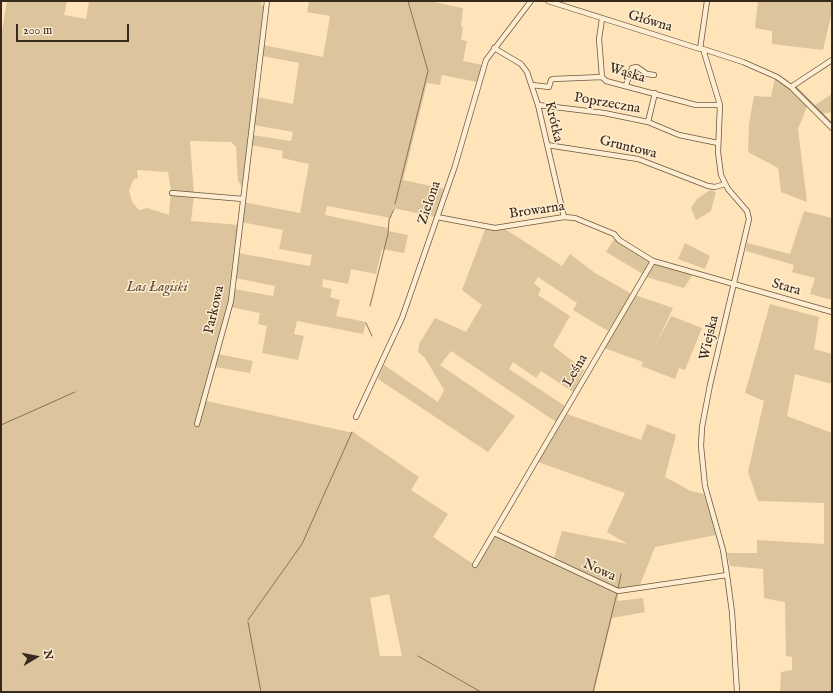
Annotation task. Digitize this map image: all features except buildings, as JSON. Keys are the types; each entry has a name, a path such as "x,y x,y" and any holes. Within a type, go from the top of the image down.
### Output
{"street":[{"name":"Parkowa","path":"197,424 231,301 267,1"},
{"name":"Zielona","path":"356,417 402,318 472,114 481,74 486,60 531,1"},
{"name":"Główna","path":"548,1 702,49 765,71 791,87 832,128"},
{"name":"Wiejska","path":"707,1 702,49 720,105 718,143 719,168 725,184 746,210 749,219 707,398 702,427 701,446 704,482 723,550 727,574 732,612 737,692"},
{"path":"602,19 599,39 602,77"},
{"name":"Krótka","path":"494,48 524,67 532,85 564,217"},
{"path":"791,87 832,60"},
{"path":"626,85 632,68 637,67 648,74 654,75"},
{"name":"Wąska","path":"532,85 549,87 551,80 553,79 602,77 606,81 655,93 696,106 720,105"},
{"name":"Poprzeczna","path":"648,122 655,93"},
{"name":"Poprzeczna","path":"538,105 604,113 648,122 679,135 718,143"},
{"name":"Gruntowa","path":"547,145 638,159 708,186 715,187 725,184"},
{"path":"172,193 243,199"},
{"name":"Browarna","path":"437,218 495,228 564,217 581,219 614,234 619,240 653,261"},
{"path":"653,261 734,284"},
{"name":"Leśna","path":"475,565 653,261"},
{"name":"Stara","path":"734,284 832,312"},
{"name":"Nowa","path":"494,533 618,591 727,574"}],"green space":[{"name":"Las Łagiski","path":"7,1 67,1 64,15 86,19 89,1 262,1 261,5 264,6 242,187 238,181 236,147 231,142 190,141 194,195 191,221 239,225 230,300 202,400 353,432 419,477 411,490 448,514 433,537 476,566 497,534 554,558 562,531 628,544 607,532 625,493 538,462 567,414 641,440 647,424 676,435 665,477 691,491 704,494 716,535 655,547 638,590 618,593 618,601 643,598 645,612 612,618 594,692 1,692 1,37","holes":["137,170 168,172 171,191 169,215 147,208 139,210 132,202 129,190 134,179 138,178","389,594 402,656 380,656 370,598"]},
{"path":"309,1 429,1 463,8 461,40 467,41 463,61 483,65 477,82 442,75 440,85 427,83 403,180 444,189 435,217 393,208 391,218 327,206 325,215 388,228 388,231 408,235 404,253 382,249 376,274 351,269 348,284 323,279 322,287 332,289 330,297 340,300 336,316 366,322 363,334 297,321 294,334 304,336 298,360 262,353 267,326 258,324 260,313 230,307 234,289 273,296 275,286 235,278 238,253 310,266 312,255 279,249 283,230 241,222 243,202 300,213 309,164 282,158 283,151 251,145 253,135 291,141 293,132 254,125 257,97 293,104 299,63 263,56 263,45 323,57 330,16 307,12"},
{"path":"758,1 832,1 832,12 823,50 772,44 772,31 755,28"},
{"path":"775,77 808,104 798,129 807,202 781,192 778,168 748,152 749,124 754,96 771,97"},
{"path":"832,94 832,112 822,114 815,105"},
{"path":"710,190 716,192 711,211 696,220 691,208 697,199"},
{"path":"804,211 832,218 832,300 810,294 815,278 792,272 794,265 746,251 747,243 790,254"},
{"path":"486,227 505,229 562,266 570,254 595,273 632,294 608,331 573,310 577,303 538,277 534,283 541,289 538,295 570,316 553,346 584,370 573,392 541,371 536,378 513,362 509,369 565,406 556,422 451,351 440,365 515,416 488,452 378,379 384,365 438,402 444,390 425,358 418,352 419,344 435,318 466,332 482,305 462,290"},
{"path":"615,238 648,260 650,263 643,274 606,252"},
{"path":"685,243 710,256 705,269 678,259"},
{"path":"655,264 693,274 684,288 646,277"},
{"path":"635,295 673,308 656,344 671,316 702,328 685,370 679,368 675,379 641,366 643,362 604,348"},
{"path":"770,304 819,317 814,349 832,354 832,384 795,374 787,416 832,433 832,692 780,692 781,672 792,670 792,657 786,656 785,602 764,598 763,569 730,566 727,553 757,553 757,540 824,544 824,503 758,501 748,472 764,401 745,393"},
{"path":"218,354 253,361 250,373 215,367"}],"waterway":[{"path":"395,204 428,71 408,1"},
{"path":"796,87 832,123"},
{"path":"370,306 388,234 389,220 394,209"},
{"path":"366,323 372,336"},
{"path":"377,377 380,371"},
{"path":"1,425 75,392"},
{"path":"248,620 302,544 352,432"},
{"path":"618,589 621,574"},
{"path":"593,692 617,593"},
{"path":"248,622 261,692"},
{"path":"418,656 481,692"}]}
